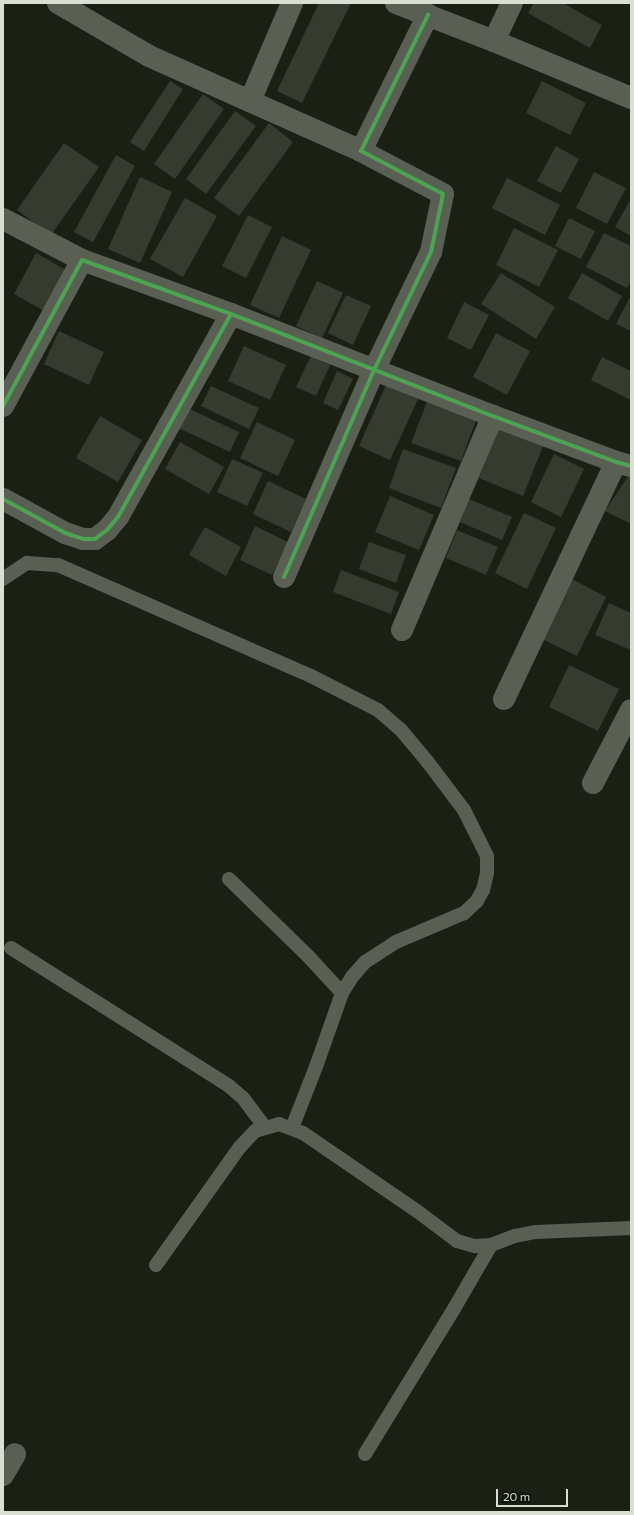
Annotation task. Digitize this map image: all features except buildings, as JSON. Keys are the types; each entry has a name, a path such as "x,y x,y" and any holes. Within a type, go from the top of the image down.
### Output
{"street":[{"path":"58,3 149,56 200,81 250,101 361,151 443,194 432,252 374,370 284,577"},
{"path":"250,101 292,3"},
{"path":"396,3 494,41 631,98"},
{"path":"494,41 512,3"},
{"path":"361,151 428,15"},
{"path":"3,219 82,260 231,314 493,416 624,464 504,699"},
{"path":"3,406 82,260"},
{"path":"3,500 64,533 83,539 94,539 107,530 118,517 231,314"},
{"path":"402,630 493,416"},
{"path":"593,783 631,710"},
{"path":"3,1475 15,1454"}],"lane":[{"path":"3,579 27,563 58,565 311,676 378,710 401,730 427,760 464,810 487,856 487,873 483,890 477,901 464,913 396,942 366,962 352,977 342,993 317,1064 292,1128"},
{"path":"229,879 308,956 342,993"},
{"path":"11,948 229,1086 243,1098 265,1127"},
{"path":"156,1265 240,1146 255,1131 279,1124 292,1128 411,1207 457,1241 475,1246 491,1245 516,1236 536,1232 631,1228"},
{"path":"365,1454 491,1245"}],"cycle path":[{"path":"284,577 374,370 431,252 443,194 361,151 428,15"},
{"path":"3,406 82,260 231,314 493,416 616,462 631,466"},
{"path":"3,499 65,533 83,539 95,539 107,530 118,517 231,314"}]}
